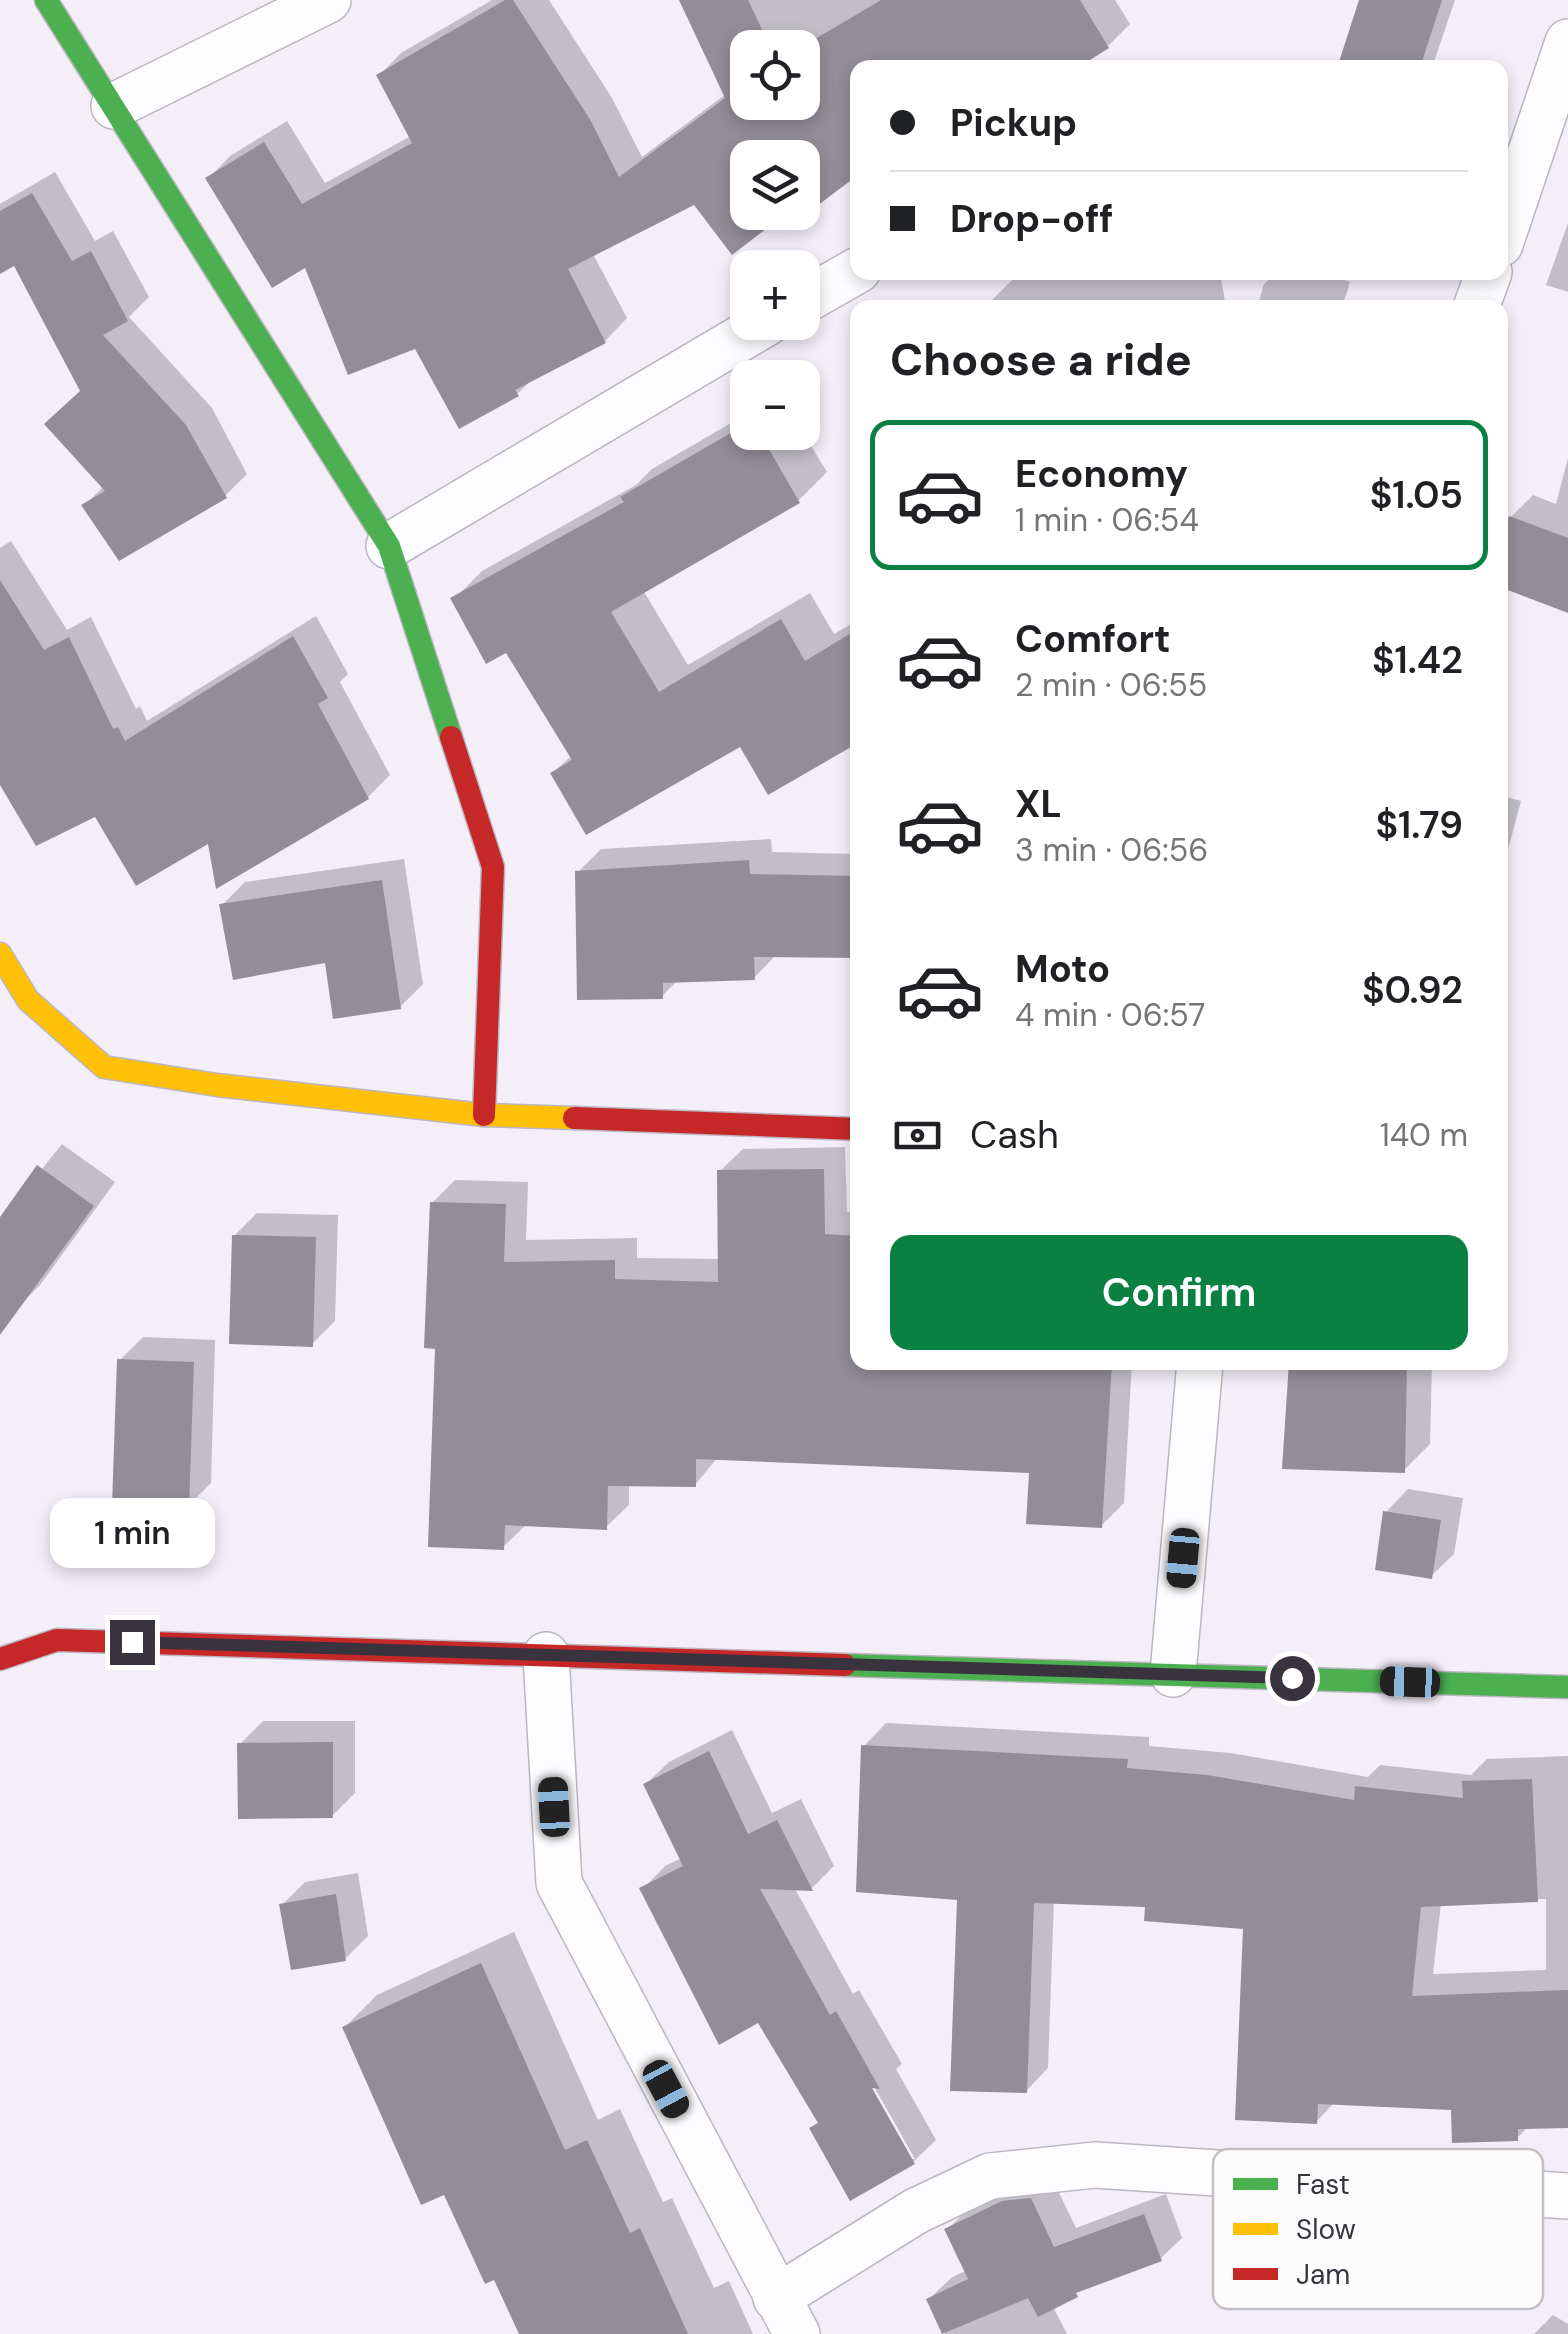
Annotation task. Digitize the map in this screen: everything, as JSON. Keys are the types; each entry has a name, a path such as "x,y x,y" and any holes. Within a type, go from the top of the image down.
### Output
{"street":[{"path":"46,0 389,546 493,867 484,1114"},
{"path":"114,106 328,0"},
{"path":"1509,196 1568,42"},
{"path":"820,292 850,275"},
{"path":"389,546 738,340"},
{"path":"0,954 28,1000 104,1066 217,1086 484,1114 850,1129"},
{"path":"1173,1674 1199,1370"},
{"path":"0,1660 57,1640 1568,1687"},
{"path":"546,1655 558,1884 786,2316 916,2211 990,2176 1096,2164 1213,2172"},
{"path":"1543,2194 1568,2196"}],"building":[{"path":"505,0 513,0 591,121 619,177 725,98 679,0 748,0 762,30 730,30 730,120 820,120 820,36 881,0 1080,0 1109,48 1090,60 850,60 850,181 820,204 820,140 730,140 730,230 765,230 730,252 694,205 568,269 606,343 515,390 519,396 459,429 415,349 348,375 305,268 272,288 205,178 264,142 302,204 412,143 376,75"},
{"path":"1359,0 1442,0 1423,60 1340,60"},
{"path":"32,193 72,261 91,251 128,321 103,335 186,425 227,498 119,561 81,505 105,491 44,424 80,391 14,266 0,274 0,211"},
{"path":"730,433 730,450 769,450 800,503 611,612 659,692 781,619 805,661 850,634 850,748 768,795 740,747 586,835 550,773 572,760 506,653 486,664 450,598 624,502 620,497"},
{"path":"1508,519 1568,538 1568,613 1508,590"},
{"path":"0,580 44,650 69,637 113,729 118,727 125,741 293,636 328,698 318,704 369,799 216,889 208,844 136,886 95,817 36,846 0,785"},
{"path":"749,860 750,874 850,876 850,958 754,957 755,980 663,983 663,999 577,1000 575,871"},
{"path":"382,880 401,1009 333,1019 325,963 233,980 219,904"},
{"path":"37,1165 94,1206 0,1335 0,1217"},
{"path":"824,1169 825,1234 850,1236 850,1370 1112,1370 1102,1528 1026,1524 1029,1473 696,1459 696,1487 608,1486 607,1530 505,1525 504,1550 428,1547 435,1349 424,1348 430,1202 506,1204 504,1262 615,1260 615,1279 718,1282 717,1170"},
{"path":"232,1235 316,1237 313,1347 229,1344"},
{"path":"117,1359 194,1362 189,1509 112,1505"},
{"path":"1288,1370 1407,1370 1405,1473 1282,1469"},
{"path":"1383,1511 1441,1520 1432,1579 1375,1570"},
{"path":"333,1742 333,1818 238,1819 237,1743"},
{"path":"861,1745 1128,1759 1127,1768 1207,1775 1354,1800 1355,1786 1463,1798 1462,1781 1532,1779 1538,1902 1421,1907 1412,1996 1568,1990 1568,2128 1518,2129 1518,2141 1452,2143 1451,2110 1318,2104 1317,2124 1235,2120 1243,1929 1144,1921 1145,1907 1034,1903 1027,2093 950,2091 957,1900 856,1892"},
{"path":"709,1751 748,1834 777,1820 813,1891 760,1889 830,2015 836,2011 880,2089 872,2088 915,2164 850,2201 809,2128 818,2123 758,2023 719,2045 639,1888 683,1866 643,1784"},
{"path":"336,1894 346,1961 291,1970 279,1904"},
{"path":"481,1963 565,2150 587,2140 630,2233 640,2228 688,2334 519,2334 494,2280 485,2284 444,2195 421,2205 342,2027"},
{"path":"1031,2198 1054,2247 1144,2214 1162,2261 1076,2293 1078,2297 1038,2317 1028,2298 942,2334 926,2299 968,2279 944,2229 1002,2201"}],"traffic: fast":[{"path":"46,0 389,546 451,737"},
{"path":"845,1665 1568,1687"}],"traffic: slow":[{"path":"0,954 28,1000 104,1067 217,1085 484,1115 574,1118"}],"traffic: jam":[{"path":"451,737 493,867 484,1115"},
{"path":"574,1118 850,1129"},
{"path":"0,1659 57,1640 845,1665"}],"route":[{"path":"132,1642 1292,1678"}]}
